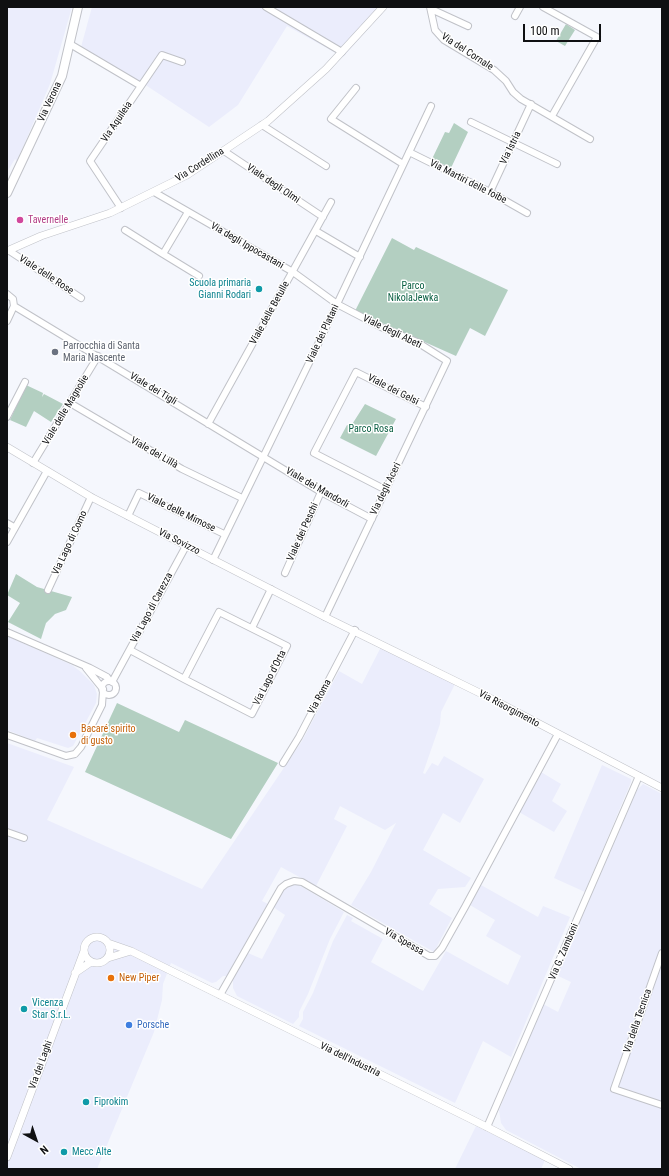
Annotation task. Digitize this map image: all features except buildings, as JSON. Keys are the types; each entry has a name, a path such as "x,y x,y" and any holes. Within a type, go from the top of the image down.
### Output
{"main road":[{"name":"Via Verona","path":"7,193 62,76 78,7"}],"street":[{"path":"266,7 342,52"},
{"name":"Via Cordellina","path":"8,253 34,240 121,208 187,175 224,151 262,125 326,69 383,7"},
{"path":"515,16 520,7"},
{"path":"543,7 597,38 552,116"},
{"name":"Via del Cornale","path":"431,8 468,26"},
{"name":"Via del Cornale","path":"431,8 434,30 439,35 494,70 506,81 512,92 590,139"},
{"path":"70,44 141,86"},
{"name":"Via Aquileia","path":"121,208 90,162 162,55 182,62"},
{"path":"356,88 331,119 403,164"},
{"name":"Via Istria","path":"490,192 531,104"},
{"name":"Viale dei Platani","path":"213,560 224,534 360,257 431,106"},
{"path":"471,122 557,164"},
{"path":"262,125 326,166"},
{"name":"Viale degli Olmi","path":"224,151 323,217"},
{"name":"Via Martiri delle foibe","path":"409,152 490,192 526,213"},
{"name":"Via degli Ippocastani","path":"154,192 293,272 337,304"},
{"name":"Viale delle Betulle","path":"208,424 331,202"},
{"path":"163,254 188,212"},
{"path":"125,230 199,276"},
{"path":"316,231 360,257"},
{"name":"Viale delle Rose","path":"8,253 81,298"},
{"name":"Viale dei Tigli","path":"7,294 14,299 14,306 263,457"},
{"name":"Viale degli Abeti","path":"337,304 381,327 417,342 447,361"},
{"path":"7,321 14,306"},
{"name":"Viale delle Magnolie","path":"33,463 98,356"},
{"name":"Via degli Aceri","path":"325,617 447,361"},
{"name":"Viale dei Gelsi","path":"386,490 314,453 356,372 426,407"},
{"path":"7,417 25,382"},
{"name":"Viale dei Lillà","path":"70,403 182,469 242,498"},
{"name":"Via Sovizzo","path":"7,447 91,497 271,590 355,630"},
{"name":"Viale dei Mandorli","path":"263,457 321,492 372,519"},
{"path":"7,542 46,471"},
{"name":"Viale delle Mimose","path":"128,516 139,492 224,534"},
{"name":"Viale dei Peschi","path":"285,573 321,492"},
{"name":"Via Lago di Como","path":"48,590 91,497"},
{"path":"7,523 14,527"},
{"name":"Via Lago di Carezza","path":"112,683 186,546"},
{"path":"252,628 271,590"},
{"name":"Via Lago d'Orta","path":"130,650 184,680 252,714 287,646 219,612 184,680"},
{"name":"Via Risorgimento","path":"355,630 662,788"},
{"name":"Via Roma","path":"283,763 301,734 355,630"},
{"path":"7,632 107,677 116,690 102,705 81,747 71,755 59,754 7,735"},
{"path":"85,667 106,694 111,694"},
{"path":"102,705 104,684 112,683"},
{"name":"Via Spessa","path":"220,995 281,888 294,881 306,885 429,956 435,956 442,948 558,734"},
{"name":"Via G. Zamboni","path":"488,1127 639,776"},
{"path":"7,832 24,838"},
{"path":"108,958 110,949 108,943 103,938 92,937 84,946 85,957 92,962 99,963 108,958 131,951"},
{"name":"Via dell'Industria","path":"108,943 131,951 488,1127 569,1169"},
{"name":"Via dei Laghi","path":"7,1157 74,973 84,951"},
{"name":"Via della Tecnica","path":"662,953 660,964 614,1089 662,1105"},
{"path":"74,973 92,962"}],"shaded area":[{"path":"7,7 72,7 50,84 17,161 15,159 7,172"},
{"path":"92,7 388,7 343,57 287,26 238,105 209,127 141,82 81,47"},
{"path":"7,636 72,665 94,685 97,694 96,703 73,746 68,748 37,738 35,741 7,730"},
{"path":"381,647 455,684 441,712 440,724 423,773 425,774 432,763 438,766 444,756 484,779 460,823 443,813 423,850 471,878 465,887 438,889 429,904 452,918 434,952 351,905 371,872 396,823 385,830 340,806 334,819 347,826 316,886 281,867 262,901 268,904 227,976 223,976 216,982 212,983 171,963 163,984 162,1000 154,1032 97,1169 7,1169 7,743 74,767 47,820 202,889 302,741 339,671 362,684"},
{"path":"602,765 631,779 631,782 585,892 554,878"},
{"path":"541,772 561,784 552,801 567,811 554,832 519,812"},
{"path":"643,784 662,794 662,1169 581,1169 506,1130 501,1123 499,1110 543,1004 558,1012 571,982 556,975 637,790"},
{"path":"293,885 299,885 344,912 330,939 308,994 299,1012 299,1017 293,1024 237,996 233,988 233,978 248,953 262,959 285,915 273,907 283,890"},
{"path":"481,885 538,917 543,906 570,917 511,1057 483,1041 455,1103 299,1026 303,1019 303,1012 313,993 333,941 347,915 353,918 351,921 383,939 371,962 423,991 446,951 508,985 521,956 486,936 495,920 470,905"},
{"path":"476,1126 545,1160 541,1169 455,1169"}],"green space":[{"path":"566,24 575,30 565,46 556,41"},
{"path":"454,123 468,132 451,168 432,159 445,132 449,133"},
{"name":"Parco NikolaJewka","path":"392,238 414,250 416,247 508,290 485,336 470,328 456,356 355,311"},
{"path":"26,385 43,393 42,397 44,394 63,404 51,422 34,411 26,427 10,420"},
{"name":"Parco Rosa","path":"365,404 396,419 376,456 340,438 347,425 351,426"},
{"path":"16,574 37,587 72,597 66,610 55,614 46,623 41,639 8,622 20,603 7,595"},
{"path":"117,703 179,732 185,720 278,763 231,839 85,772"}],"place":[{"name":"Tavernelle","path":"20,220"},
{"name":"Scuola primaria Gianni Rodari","path":"259,289"},
{"name":"Parrocchia di Santa Maria Nascente","path":"55,352"},
{"name":"Bacaré spirito di gusto","path":"73,735"},
{"name":"New Piper","path":"111,978"},
{"name":"Vicenza Star S.r.L.","path":"24,1009"},
{"name":"Porsche","path":"129,1025"},
{"name":"Fiprokim","path":"86,1102"},
{"name":"Mecc Alte","path":"64,1152"}]}
